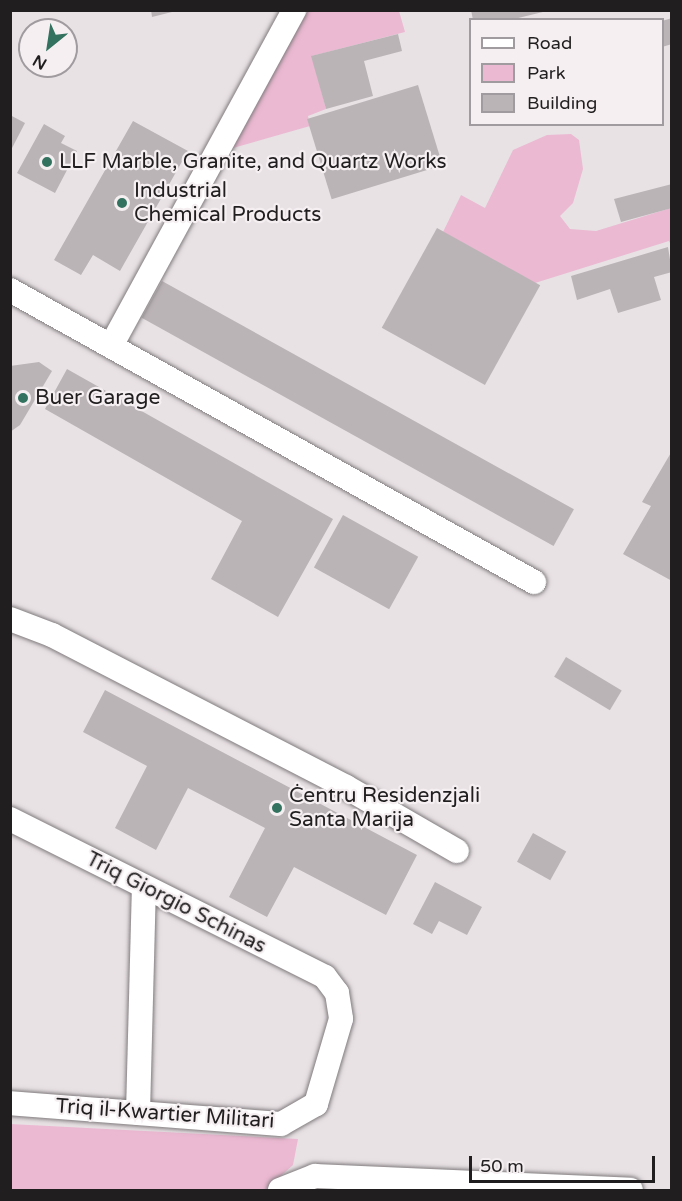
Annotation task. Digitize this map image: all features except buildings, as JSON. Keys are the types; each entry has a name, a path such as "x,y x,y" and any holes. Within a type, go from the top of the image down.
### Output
{"street":[{"path":"111,346 294,10"},
{"path":"10,290 534,582"},
{"path":"10,619 52,635 346,787 457,851"},
{"name":"Triq Giorgio Schinas","path":"10,819 325,977 337,993 341,1019 315,1104"},
{"path":"138,1113 144,888"},
{"name":"Triq il-Kwartier Militari","path":"10,1103 281,1124 315,1104"},
{"path":"280,1191 315,1176 631,1191"}],"green space":[{"path":"307,11 399,11 405,32 312,56 326,109 308,116 310,126 233,148"},
{"path":"571,134 579,140 583,169 573,203 560,216 570,229 596,231 671,208 671,245 669,241 535,283 443,232 461,195 485,208 513,150 547,135"},
{"path":"10,1124 298,1139 293,1165 265,1190 11,1190"}],"place":[{"name":"LLF Marble, Granite, and Quartz Works","path":"47,162"},
{"name":"Industrial Chemical Products","path":"122,203"},
{"name":"Buer Garage","path":"23,398"},
{"name":"Ċentru Residenzjali Santa Marija","path":"277,808"}]}
